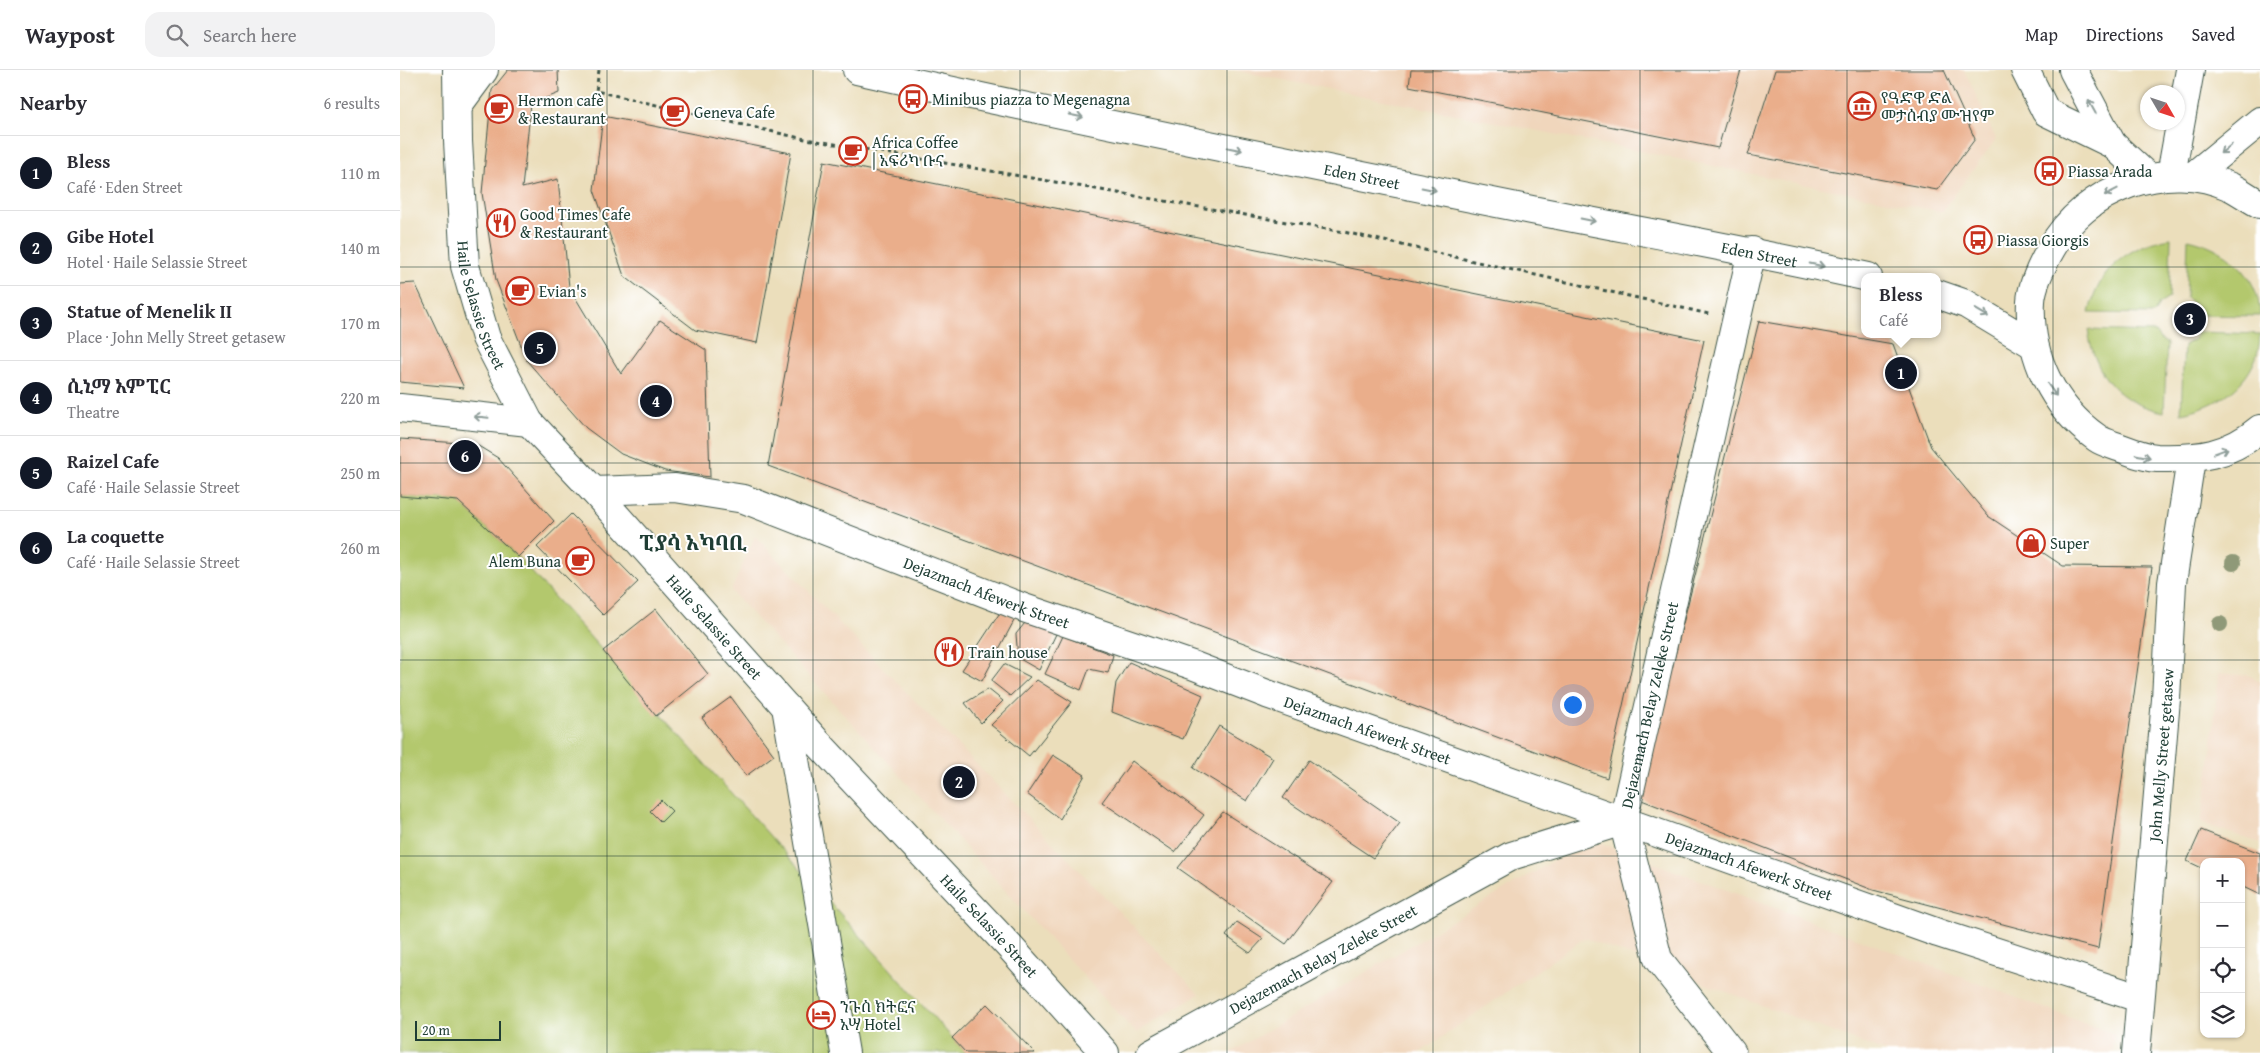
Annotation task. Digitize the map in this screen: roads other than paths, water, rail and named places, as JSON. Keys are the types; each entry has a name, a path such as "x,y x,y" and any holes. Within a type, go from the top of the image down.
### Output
{"main road":[{"name":"Haile Selassie Street","path":"457,70 459,104 458,141 465,266 486,338 529,422 594,491 786,707 1009,946 1105,1053"},
{"path":"459,104 484,70"},
{"name":"Eden Street","path":"857,70 1517,207 1752,251 1861,275"},
{"path":"2025,70 2046,112 2112,144 2171,177 2230,186 2260,204"},
{"path":"2073,70 2112,144"},
{"path":"2171,177 2190,70"},
{"path":"2256,436 2221,452 2191,459 2143,457 2098,439 2069,414 2046,382 2034,345 2031,300 2043,264 2057,237 2077,214 2111,190 2171,177 2260,121"},
{"name":"Dejazemach Belay Zeleke Street","path":"1151,1053 1511,856 1623,820 1752,251"},
{"path":"1941,295 1966,304 2034,345"},
{"path":"400,408 529,422"},
{"name":"John Melly Street getasew","path":"2136,1053 2139,998 2166,699 2172,583 2191,459"},
{"name":"Dejazmach Afewerk Street","path":"594,491 675,488 744,499 1024,608 1192,665 1938,933 2139,998"},
{"path":"786,707 845,1053"},
{"path":"1623,820 1658,959 1732,1053"}],"place":[{"name":"Minibus piazza to Megenagna","path":"913,99"},
{"name":"የዓድዋ ድል መታሰብያ ሙዝየም","path":"1862,106"},
{"name":"Hermon cafè & Restaurant","path":"499,109"},
{"name":"Geneva Cafe","path":"675,112"},
{"name":"Africa Coffee | አፍሪካ ቡና","path":"853,151"},
{"name":"Piassa Arada","path":"2049,171"},
{"name":"Good Times Cafe & Restaurant","path":"501,223"},
{"name":"Piassa Giorgis","path":"1978,240"},
{"name":"Evian's","path":"520,291"},
{"name":"Statue of Menelik II","path":"2190,319"},
{"name":"Raizel Cafe","path":"540,348"},
{"name":"Bless","path":"1901,373"},
{"name":"ሲኒማ አምፒር","path":"656,401"},
{"name":"La coquette","path":"465,456"},
{"name":"Super","path":"2031,543"},
{"name":"Alem Buna","path":"580,561"},
{"name":"Train house","path":"949,652"},
{"name":"Gibe Hotel","path":"959,782"},
{"name":"ንጉስ ክትፎና አሣ Hotel","path":"821,1015"}],"district":[{"name":"ፒያሳ አካባቢ","path":"693,543"}]}
